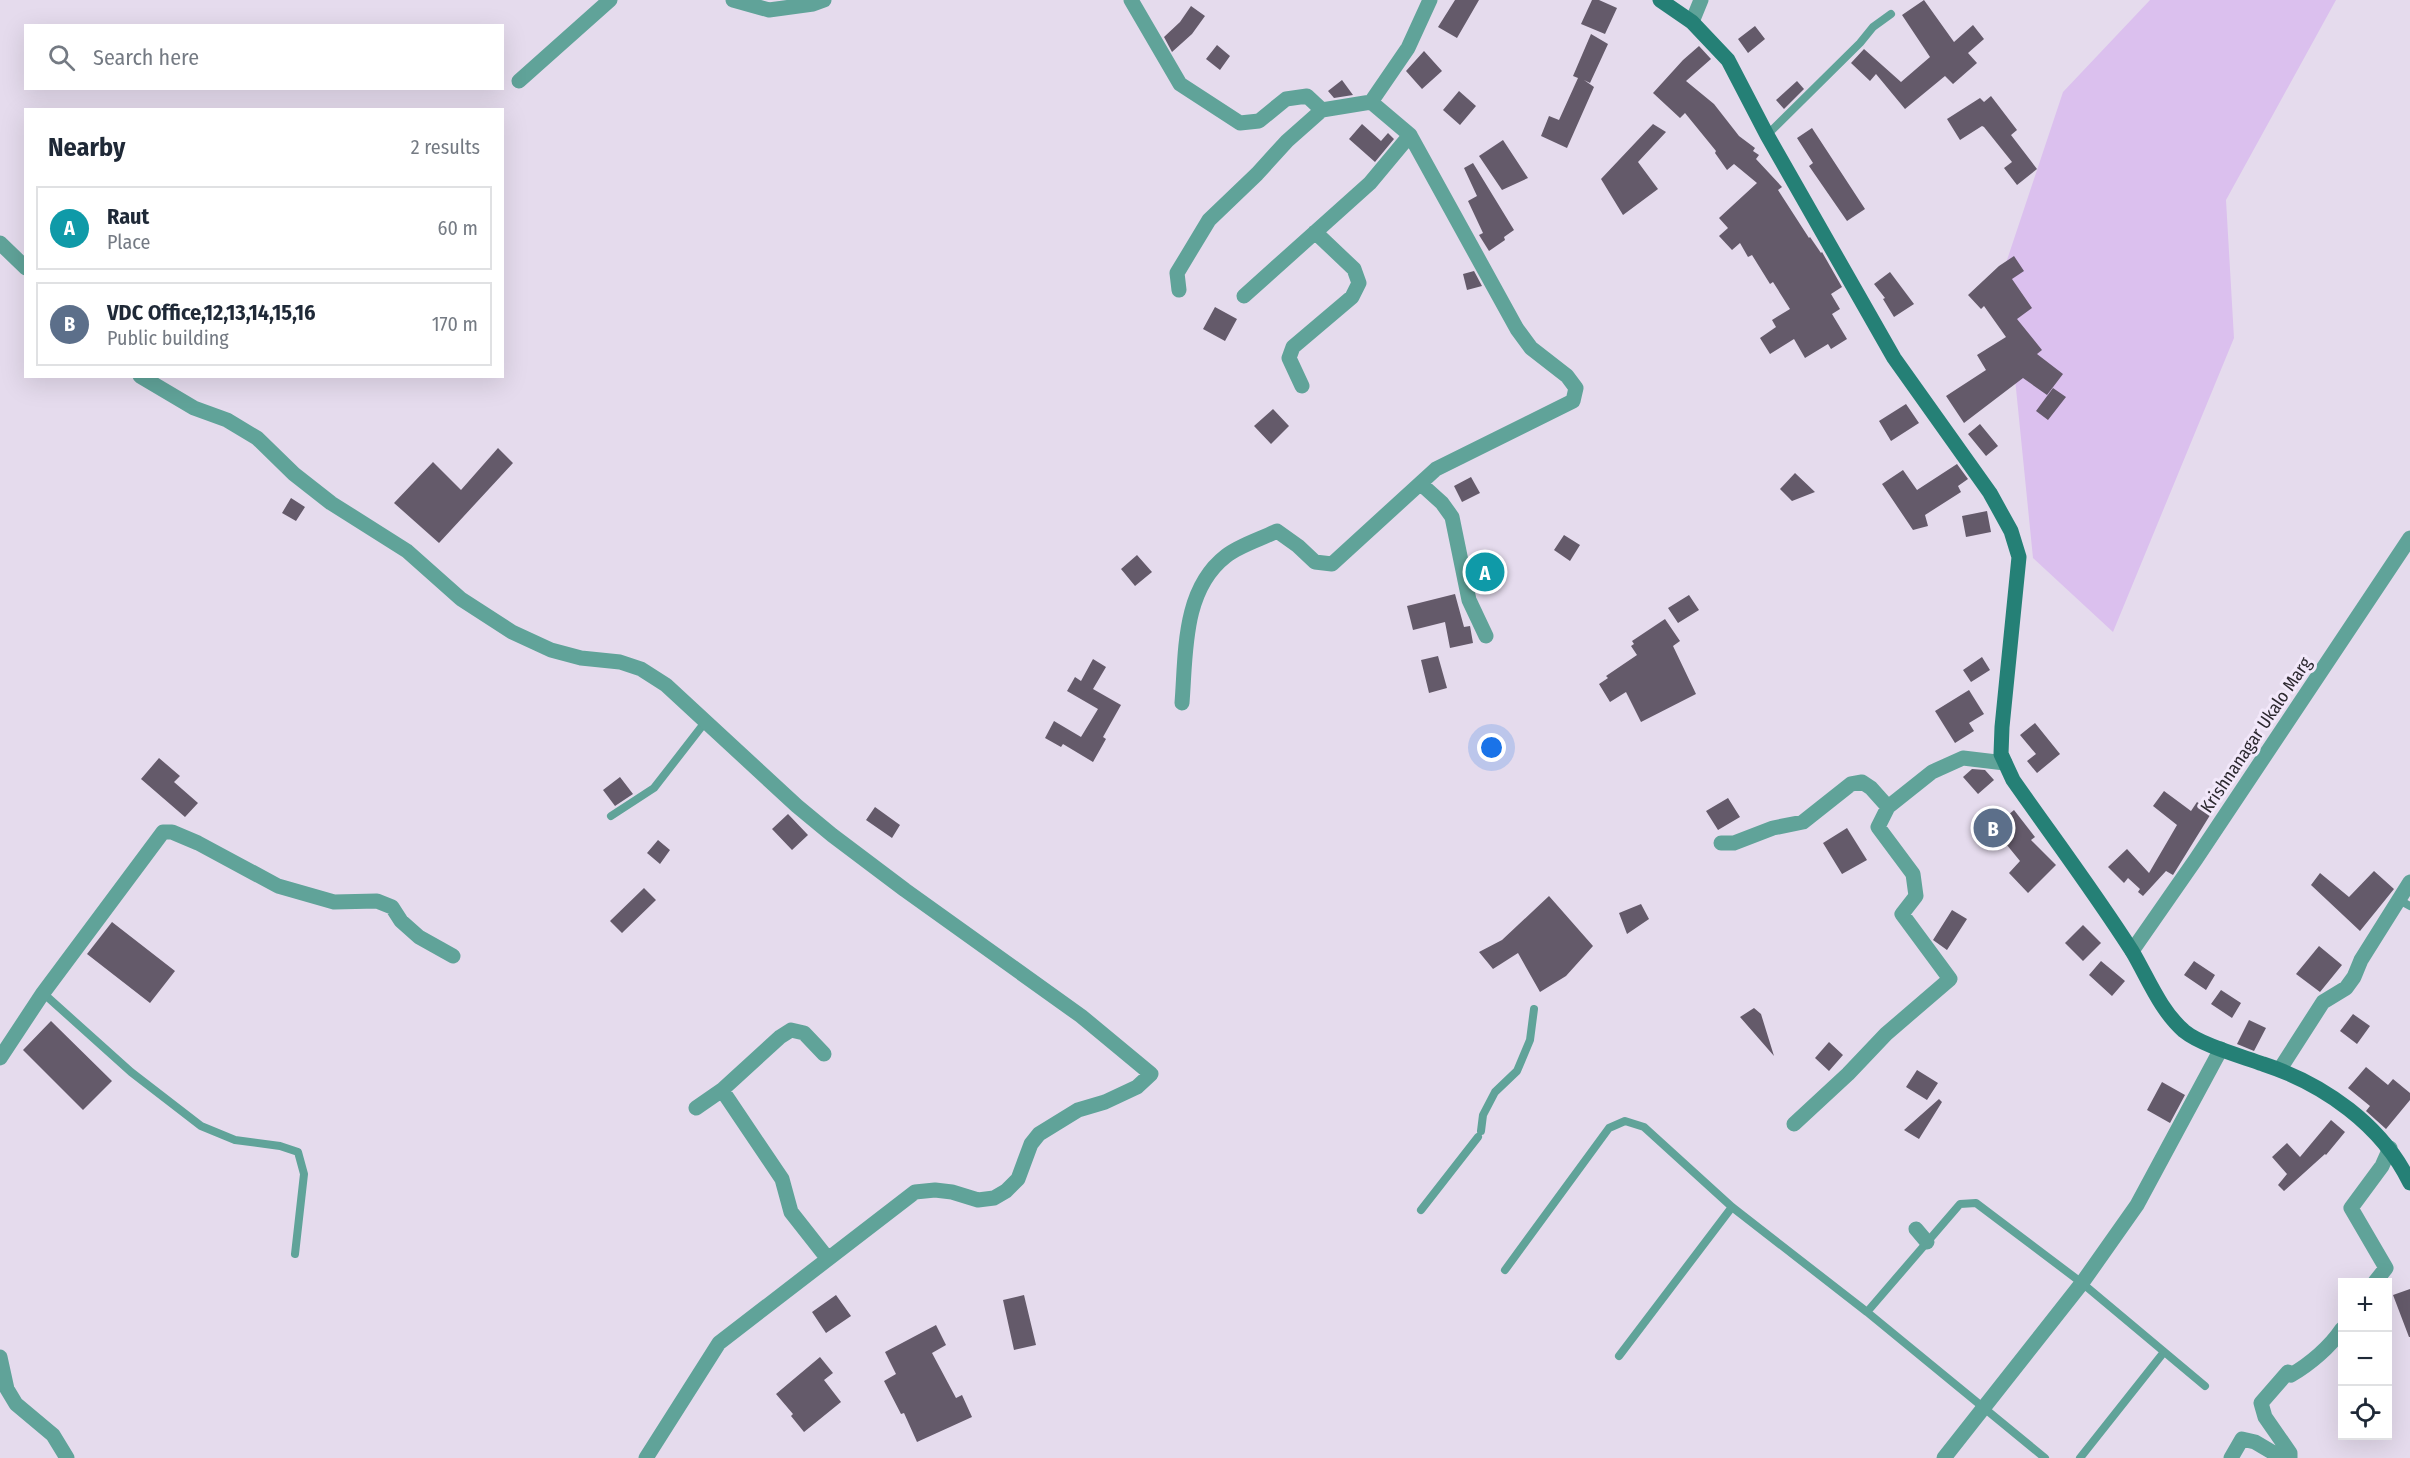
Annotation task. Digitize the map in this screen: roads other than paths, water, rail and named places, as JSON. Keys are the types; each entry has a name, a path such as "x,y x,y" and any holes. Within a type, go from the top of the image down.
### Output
{"main road":[{"path":"1660,0 1692,22 1728,60 1767,135 1894,358 1990,493 2012,531 2019,557 2001,754 2013,780 2132,951 2168,1015 2186,1032 2221,1049 2280,1069 2313,1085 2341,1103 2390,1148 2410,1183"}],"street":[{"path":"519,81 610,0"},
{"path":"733,0 769,10 813,4 824,0"},
{"path":"1131,0 1180,84 1240,123 1259,121 1286,99 1307,96 1322,110"},
{"path":"1179,290 1177,273 1209,220 1257,174 1287,141 1322,110 1371,102 1408,48 1430,0"},
{"path":"1692,22 1701,0"},
{"path":"1182,703 1189,618 1203,582 1226,556 1276,531 1298,546 1315,562 1332,564 1436,469 1573,401 1576,388 1567,375 1531,348 1517,329 1410,135 1371,102"},
{"path":"1244,296 1370,183 1410,135"},
{"path":"1302,386 1288,358 1293,346 1352,297 1359,283 1354,268 1315,232"},
{"path":"0,243 24,266"},
{"path":"143,378 194,408 227,420 257,438 294,474 331,503 407,551 461,598 512,632 551,650 581,658 620,662 641,669 666,685 797,806 832,835 1081,1016 1151,1074 1137,1087 1105,1102 1078,1110 1039,1134 1031,1144 1018,1179 1006,1191 994,1198 978,1200 944,1191 915,1192 828,1258 719,1343 646,1458"},
{"path":"1421,483 1442,503 1452,517 1469,600 1486,636"},
{"name":"Krishnanagar Ukalo Marg","path":"2132,951 2410,538"},
{"path":"1794,1124 1848,1074 1886,1034 1950,979 1902,914 1916,896 1912,874 1878,827 1888,807 1932,772 1963,758 2005,763"},
{"path":"1721,843 1734,843 1773,828 1803,822 1851,784 1862,783 1871,788 1888,807"},
{"path":"0,1058 44,993 162,832 171,832 198,843 278,886 334,902 377,901 392,907 401,921 419,937 453,956"},
{"path":"2280,1069 2323,1002 2346,988 2404,903 2410,882"},
{"path":"696,1108 722,1090 780,1037 791,1030 804,1033 824,1054"},
{"path":"1944,1458 2082,1283 2137,1205 2221,1049"},
{"path":"722,1090 782,1179 791,1212 828,1258"},
{"path":"2378,1278 2386,1268 2351,1208 2382,1166 2390,1148"},
{"path":"1916,1228 1927,1242"},
{"path":"2290,1458 2290,1453 2265,1418 2261,1403 2288,1372 2291,1375 2301,1369 2340,1332"},
{"path":"0,1357 7,1389 16,1404 53,1435 67,1458"},
{"path":"2231,1458 2242,1439 2255,1442 2282,1458"}],"lane":[{"path":"1767,135 1860,43 1873,27 1891,14"},
{"path":"611,816 654,788 706,721"},
{"path":"44,993 131,1072 201,1126 235,1140 280,1146 298,1152 304,1174 295,1254"},
{"path":"1421,1210 1479,1134 1483,1115 1495,1092 1517,1071 1530,1040 1534,1009"},
{"path":"1505,1270 1609,1128 1625,1121 1644,1127 1732,1207 1867,1312 2045,1458"},
{"path":"1867,1312 1960,1204 1976,1203 2082,1283 2205,1386"},
{"path":"1619,1356 1732,1207"},
{"path":"2080,1458 2164,1352"}],"place":[{"name":"Raut","path":"1485,572"},
{"name":"VDC Office,12,13,14,15,16","path":"1993,828"}]}
